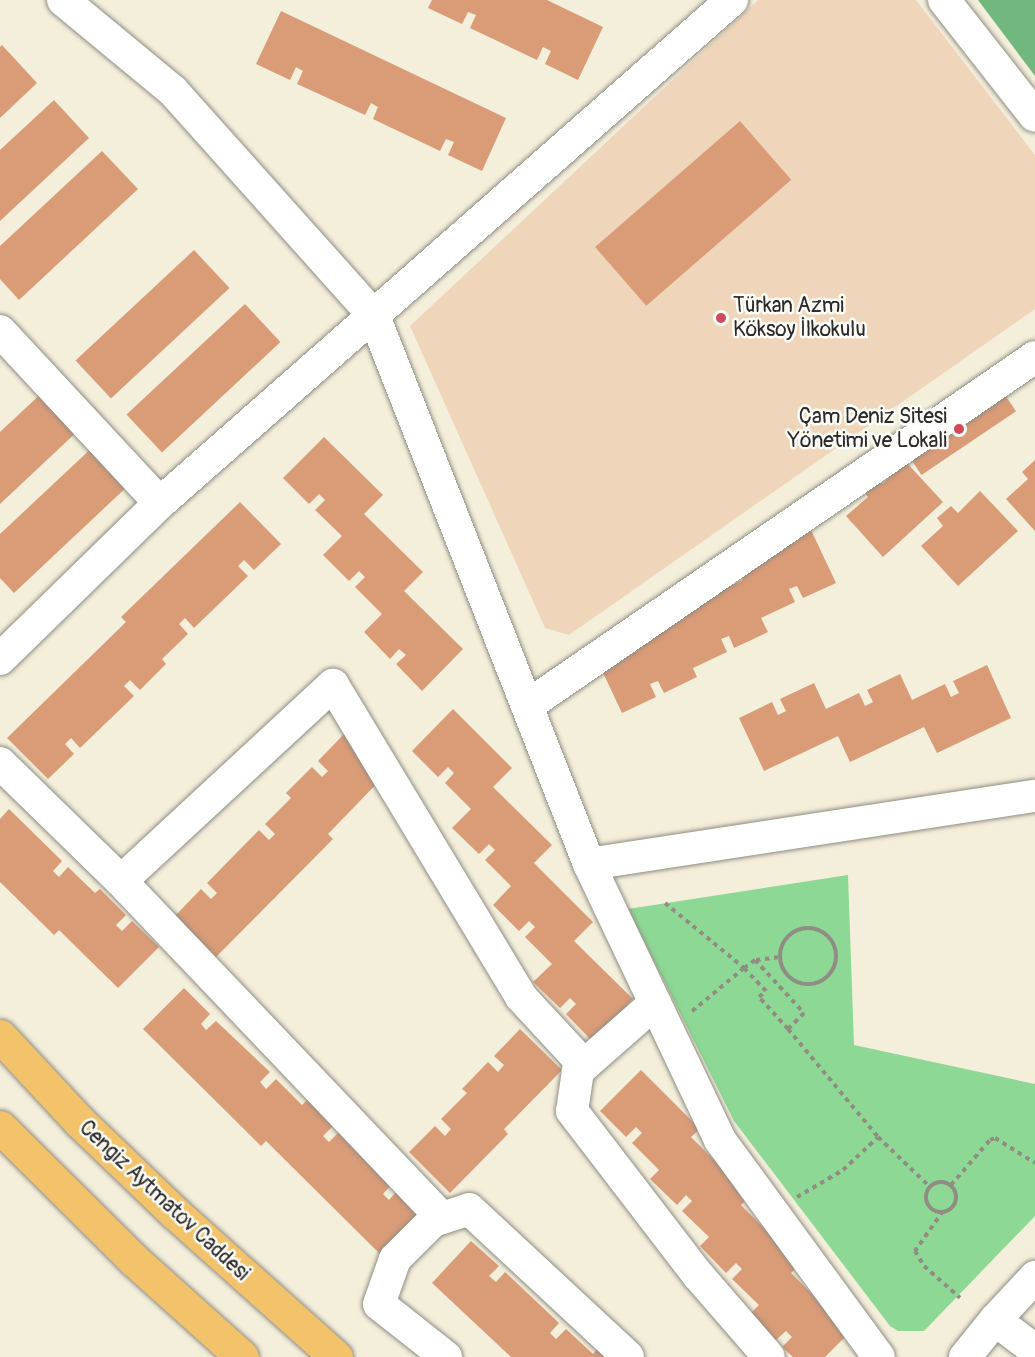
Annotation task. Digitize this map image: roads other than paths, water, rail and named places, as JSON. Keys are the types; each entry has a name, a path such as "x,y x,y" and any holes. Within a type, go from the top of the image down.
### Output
{"main road":[{"name":"Cengiz Aytmatov Caddesi","path":"0,1036 79,1121 175,1213 336,1357"},
{"path":"0,1127 126,1252 242,1357"}],"street":[{"path":"63,0 173,91 374,316 589,864 720,1140 879,1357"},
{"path":"5,645 160,503 732,0"},
{"path":"944,0 1035,116"},
{"path":"0,331 160,503"},
{"path":"527,706 1035,357"},
{"path":"121,881 333,685 521,997 584,1065"},
{"path":"0,763 121,881 442,1218"},
{"path":"589,864 1035,796"},
{"path":"655,1004 578,1071 572,1111 698,1275 769,1357"},
{"path":"446,1357 379,1304 395,1259 433,1221 469,1209 628,1357"},
{"path":"965,1357 1035,1276"},
{"path":"995,1320 1035,1350"}],"place":[{"name":"Türkan Azmi Köksoy İlkokulu","path":"721,318"},
{"name":"Çam Deniz Sitesi Yönetimi ve Lokali","path":"959,429"}]}
